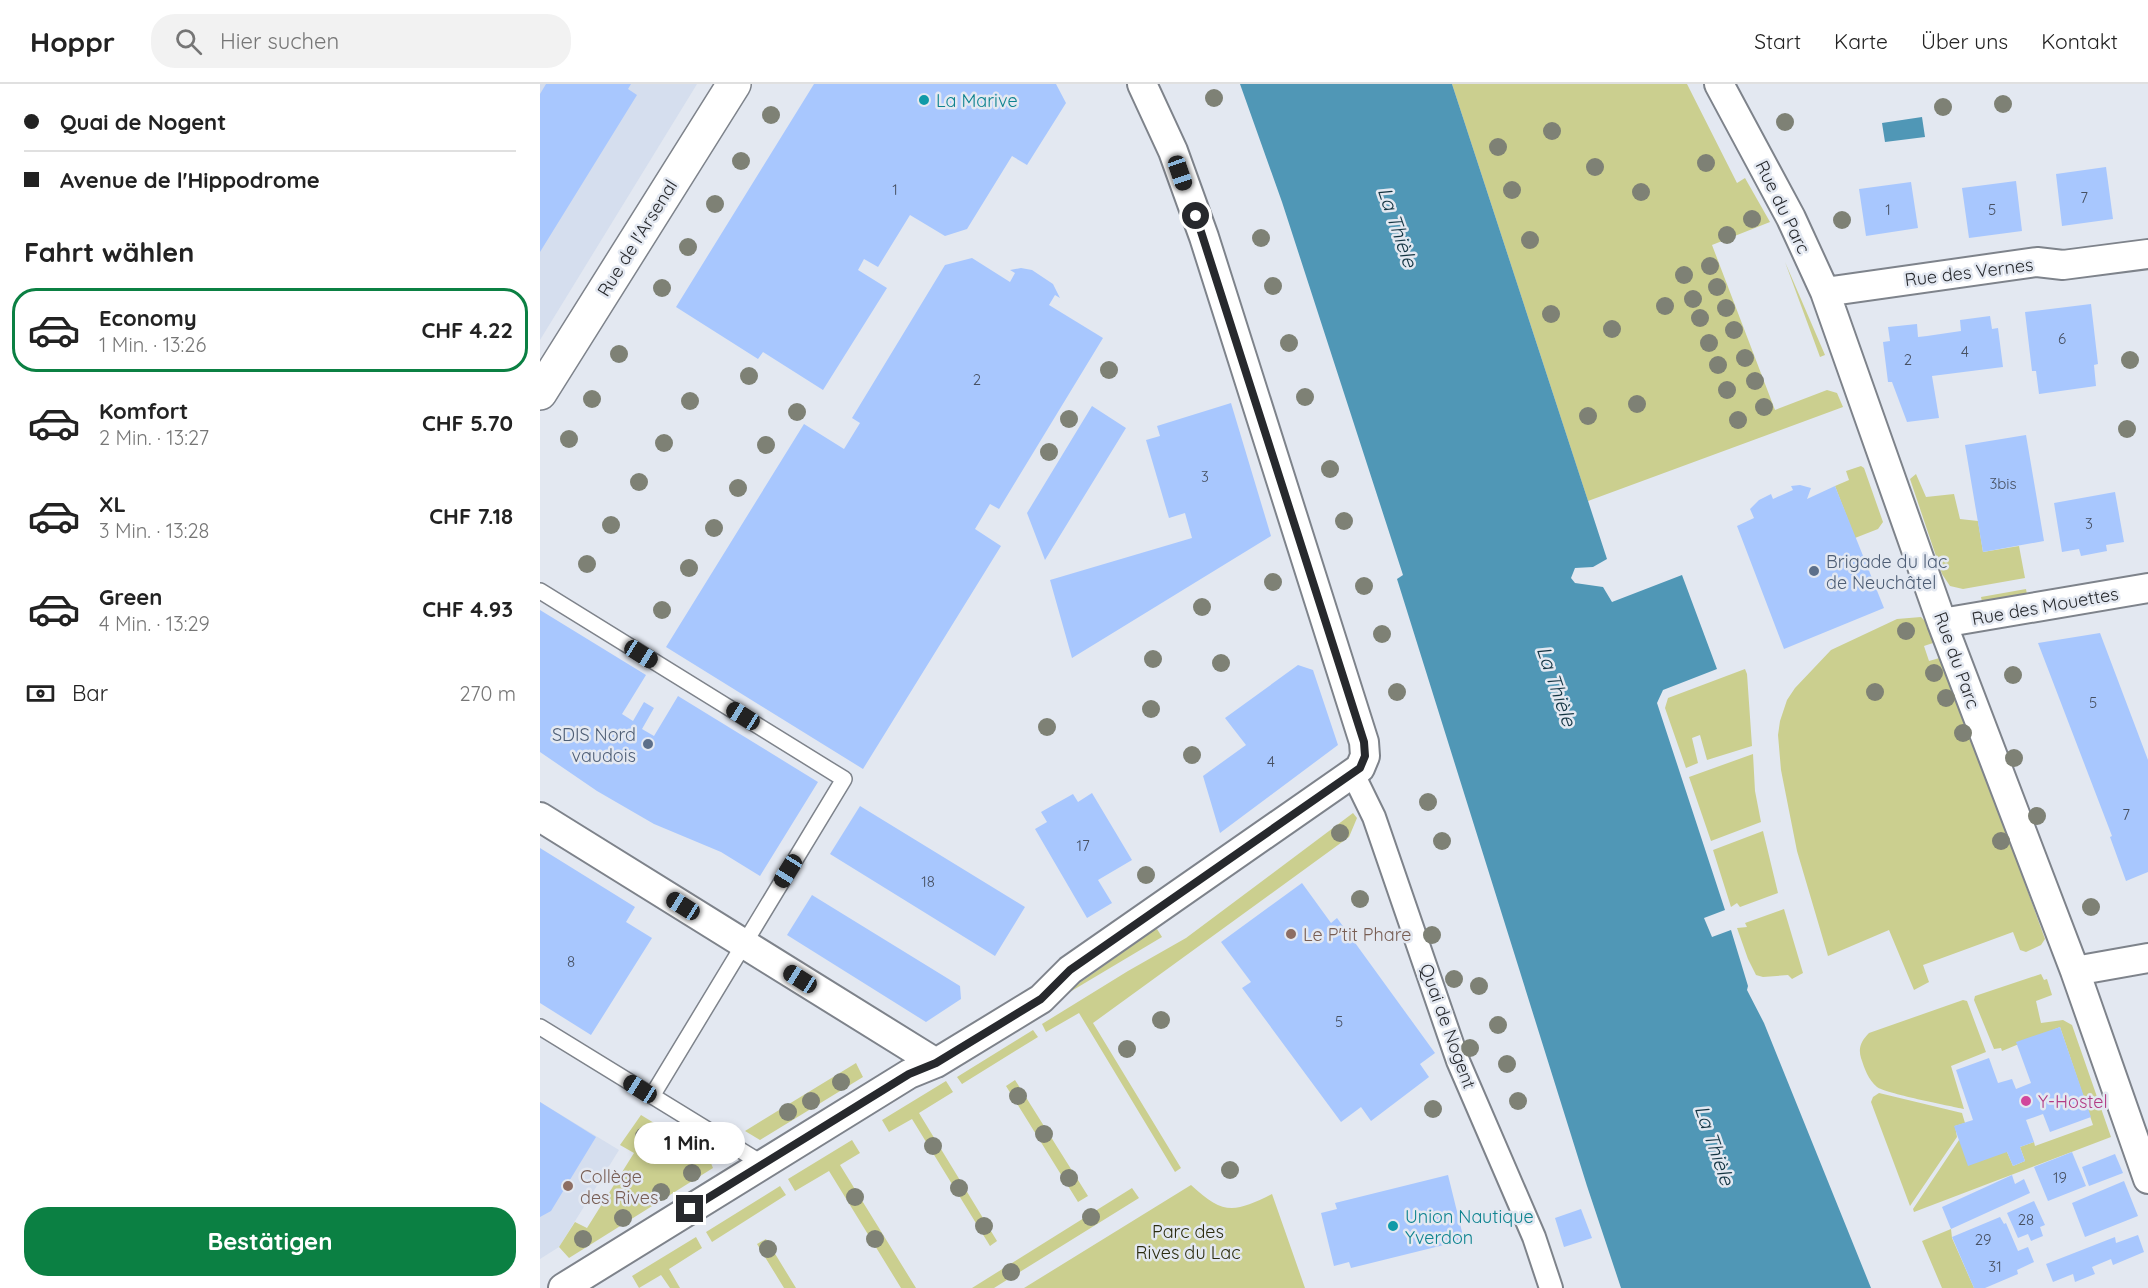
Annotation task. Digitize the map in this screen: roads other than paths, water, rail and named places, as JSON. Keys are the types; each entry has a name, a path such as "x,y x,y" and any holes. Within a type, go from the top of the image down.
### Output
{"street":[{"name":"Rue de l'Arsenal","path":"540,393 734,84"},
{"path":"563,1288 909,1074 936,1063 1041,999 1070,970 1360,768 1365,756 1364,742 1204,237 1173,151 1142,84"},
{"name":"Rue du Parc","path":"1719,84 1791,218 1825,292 1942,623 2075,971 2147,1174"},
{"name":"Rue des Vernes","path":"1825,292 2037,262 2063,265 2148,254"},
{"name":"Rue des Mouettes","path":"1942,623 2148,588"},
{"name":"Quai de Nogent","path":"1353,774 1374,817 1458,1061 1534,1237 1551,1288"},
{"path":"540,817 936,1063"},
{"path":"2075,971 2148,958"}],"lane":[{"path":"540,591 844,779 652,1096"},
{"path":"540,1027 763,1164"}],"water":[{"name":"La Thièle","path":"1240,84 1452,84 1607,559 1593,567 1575,568 1571,578 1575,583 1603,587 1612,602 1682,575 1717,669 1663,690 1657,703 1725,910 1704,918 1712,937 1731,930 1748,986 1747,990 1764,1023 1871,1288 1621,1288 1397,579 1403,575 1282,202"},
{"path":"1922,117 1925,137 1885,142 1882,123"}],"place":[{"name":"La Marive","path":"924,100"},
{"name":"Brigade du lac de Neuchâtel","path":"1814,571"},
{"name":"SDIS Nord vaudois","path":"648,744"},
{"name":"Le P'tit Phare","path":"1291,934"},
{"name":"Y-Hostel","path":"2026,1101"},
{"name":"Collège des Rives","path":"568,1186"},
{"name":"Union Nautique Yverdon","path":"1393,1226"}],"park label":[{"name":"Parc des Rives du Lac","path":"1188,1241"}]}
